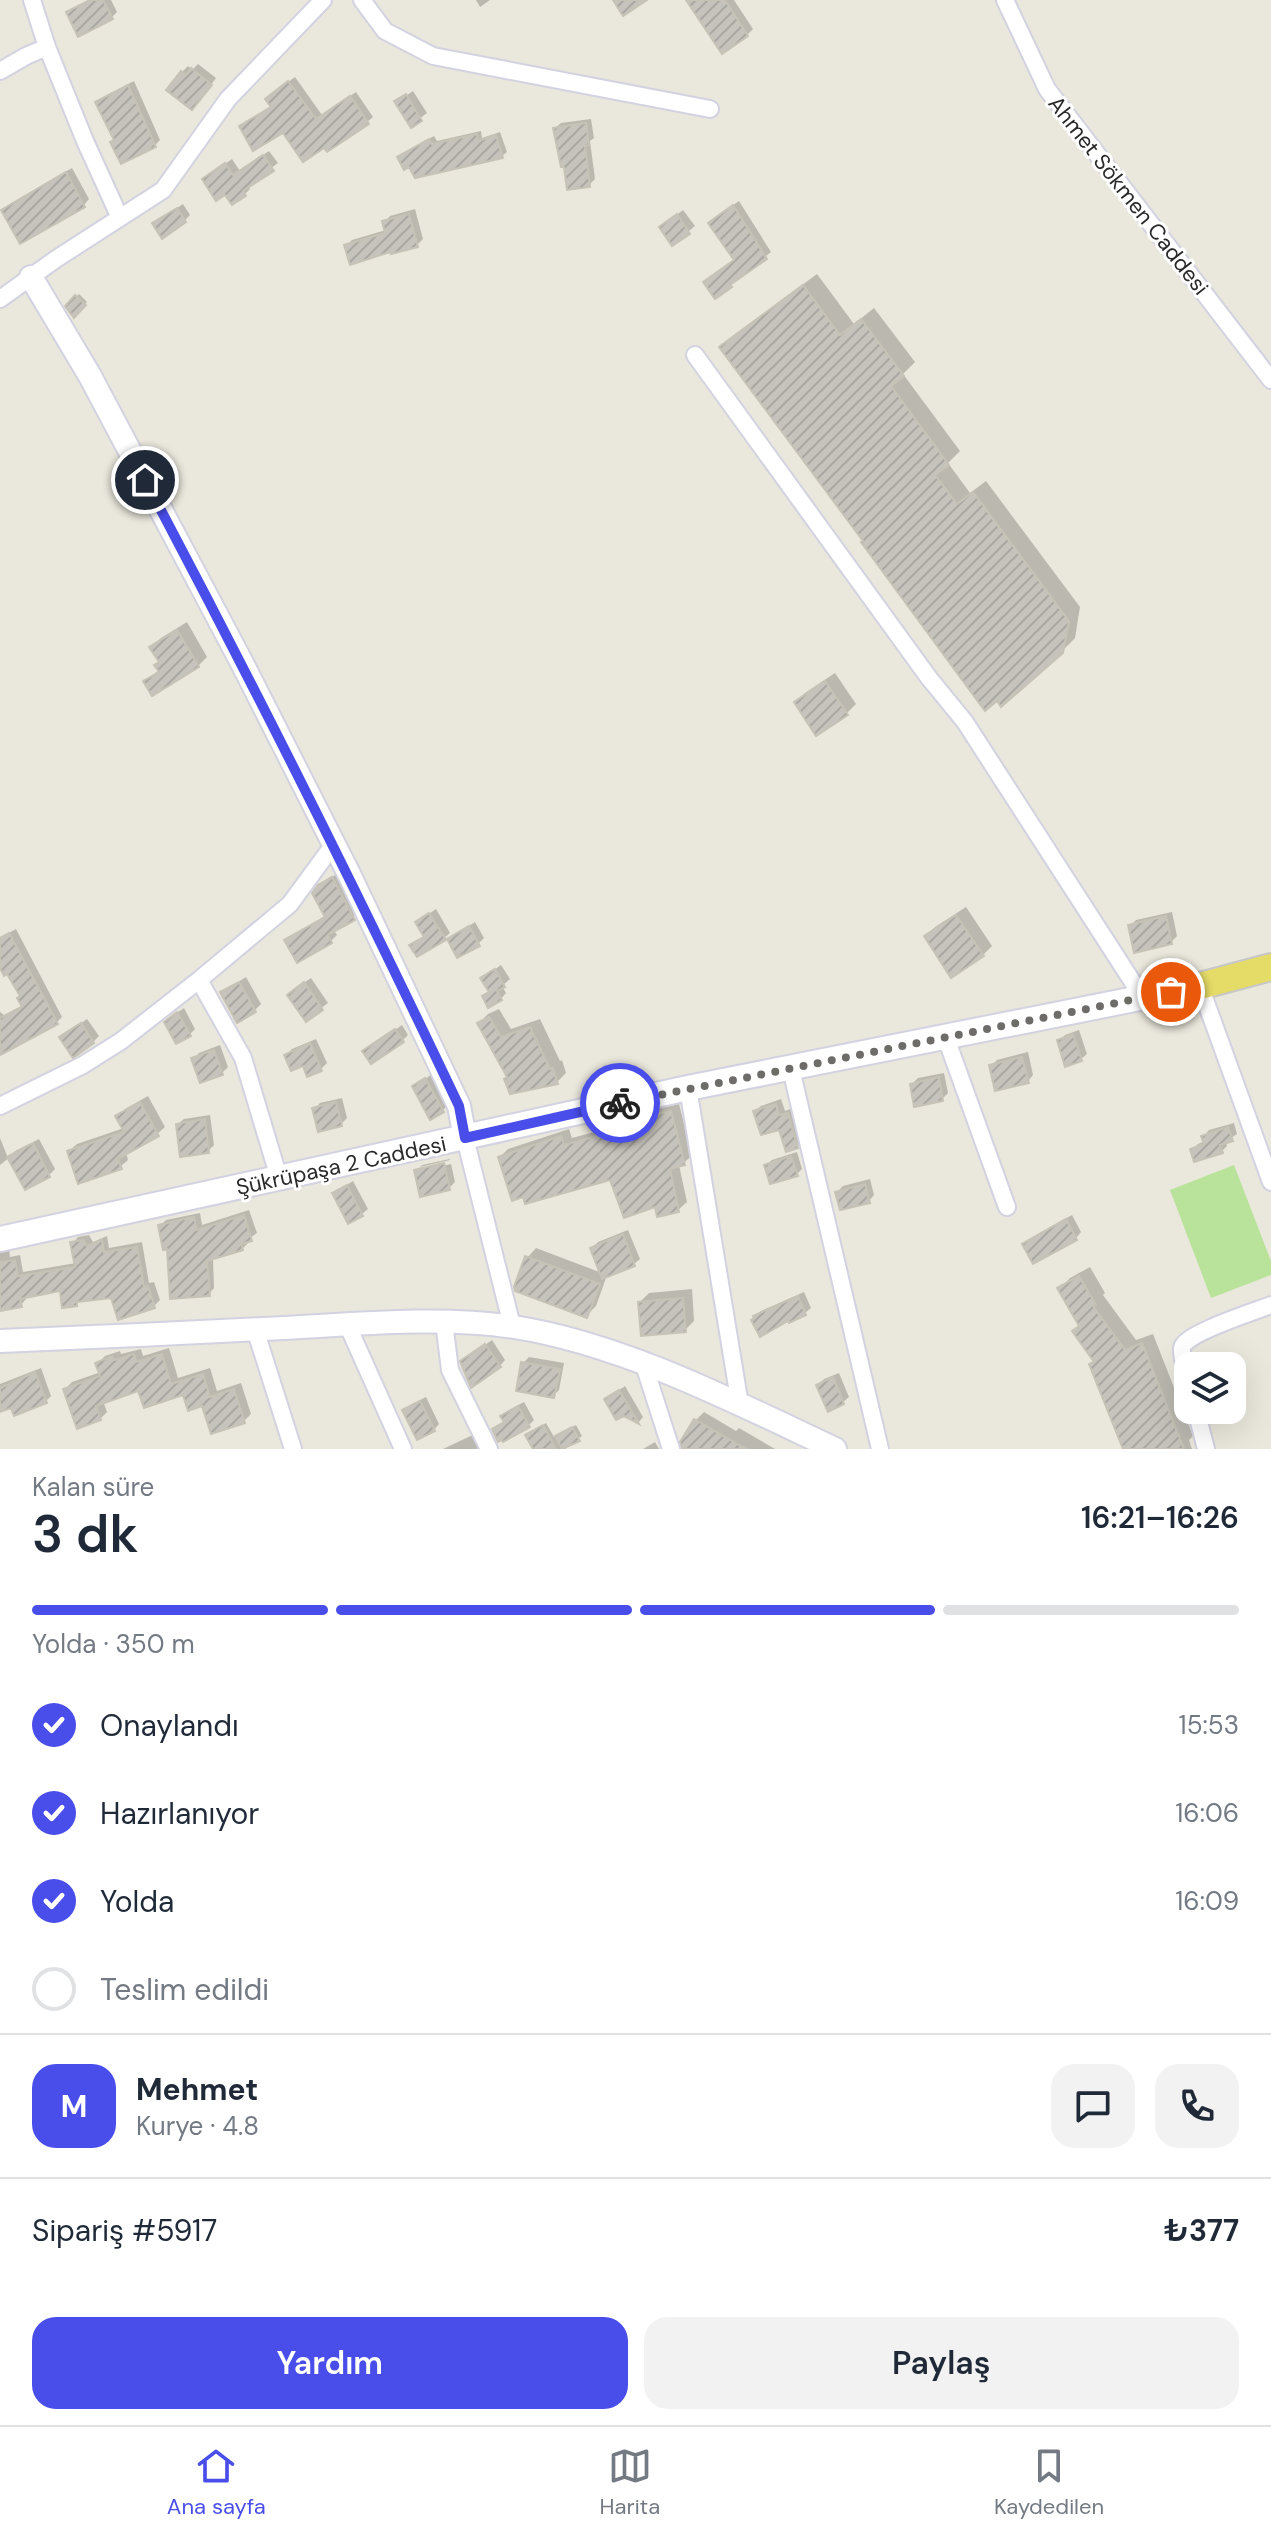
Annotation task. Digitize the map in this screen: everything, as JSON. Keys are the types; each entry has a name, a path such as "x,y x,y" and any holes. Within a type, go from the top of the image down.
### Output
{"main road":[{"path":"1200,986 1271,967"},
{"path":"1200,986 1271,974"},
{"name":"Şükrüpaşa 2 Caddesi","path":"0,1239 688,1088 1200,986"}],"street":[{"path":"32,0 47,47 120,218"},
{"path":"0,299 163,190 228,99 323,0"},
{"path":"362,0 385,31 433,56 710,109"},
{"name":"Ahmet Sökmen Caddesi","path":"1005,0 1047,89 1271,380"},
{"path":"0,71 47,47"},
{"path":"31,277 90,376 242,663 334,844 459,1106 512,1326"},
{"path":"695,355 929,678 965,722 1143,998"},
{"path":"0,1106 83,1065 121,1041 199,980 290,904 334,844"},
{"path":"199,980 243,1058 279,1178"},
{"path":"1200,986 1271,1182"},
{"path":"946,1038 1007,1207"},
{"path":"791,1069 880,1449"},
{"path":"688,1088 740,1405"},
{"path":"1183,1352 1185,1341 1201,1332 1271,1305"},
{"path":"0,1341 347,1324 444,1322 512,1326 587,1343 740,1405 835,1449"},
{"path":"444,1322 450,1370 489,1449"},
{"path":"347,1324 403,1449"},
{"path":"255,1329 293,1449"},
{"path":"644,1365 671,1449"},
{"path":"1200,1424 1206,1449"}],"green space":[{"path":"1234,1165 1271,1261 1271,1275 1211,1298 1170,1190"}],"building":[{"path":"90,0 103,0 113,19 78,37 66,12"},
{"path":"613,0 647,0 623,16"},
{"path":"686,0 725,0 748,36 722,54"},
{"path":"191,68 212,85 192,110 166,90 181,71 186,75"},
{"path":"288,81 316,119 350,96 369,124 327,152 324,148 303,162 283,133 253,151 239,126 271,107 265,99"},
{"path":"128,85 156,147 121,164 110,142 114,140 95,102"},
{"path":"406,94 422,121 411,128 394,101"},
{"path":"586,123 589,145 585,146 590,187 567,190 553,128"},
{"path":"477,134 478,141 496,135 503,158 415,178 409,167 404,170 397,157 429,139 432,144"},
{"path":"263,155 274,171 243,191 246,196 232,205 225,195 216,201 202,179 225,163 233,175"},
{"path":"66,172 85,207 20,244 1,210"},
{"path":"733,205 767,259 715,299 703,282 734,260 708,223"},
{"path":"177,208 186,222 162,239 152,223"},
{"path":"409,214 418,247 350,265 344,245 385,233 382,221"},
{"path":"677,214 690,234 672,246 659,227"},
{"path":"803,285 840,335 861,319 904,376 891,386 949,465 935,475 957,504 973,492 1069,621 1063,653 1001,707 997,701 985,711 719,347"},
{"path":"75,295 86,305 74,318 65,306"},
{"path":"177,630 199,667 152,696 143,681 159,672 154,665 159,662 149,647"},
{"path":"825,681 848,715 816,736 794,702"},
{"path":"332,877 355,920 328,935 332,943 297,963 284,940 325,917 312,893 318,885"},
{"path":"429,913 446,940 417,957 409,945 424,937 415,922"},
{"path":"956,915 984,956 951,978 924,936"},
{"path":"1166,916 1172,944 1134,953 1128,925"},
{"path":"469,926 480,946 457,958 447,939"},
{"path":"9,933 58,1024 0,1055 0,1018 22,1007 17,998 20,996 0,968 0,938"},
{"path":"495,969 505,987 497,991 502,1000 488,1008 482,996 489,992 480,978"},
{"path":"239,982 256,1012 237,1023 220,992"},
{"path":"304,982 323,1010 306,1022 287,995"},
{"path":"177,1012 191,1036 176,1044 164,1022"},
{"path":"489,1017 501,1037 530,1027 550,1069 553,1068 558,1084 510,1094 504,1079 507,1077 477,1023"},
{"path":"81,1023 94,1043 73,1058 59,1037"},
{"path":"395,1029 404,1042 371,1064 362,1051"},
{"path":"1073,1034 1082,1061 1065,1067 1057,1040"},
{"path":"310,1043 322,1071 307,1077 303,1066 291,1071 284,1055"},
{"path":"214,1050 223,1075 200,1083 191,1058"},
{"path":"1022,1057 1029,1083 995,1091 989,1065"},
{"path":"939,1077 943,1101 914,1107 910,1084"},
{"path":"425,1078 444,1112 430,1120 412,1086"},
{"path":"140,1102 159,1136 118,1159 122,1169 78,1184 67,1151 124,1132 115,1116"},
{"path":"336,1102 342,1126 318,1132 312,1108"},
{"path":"776,1104 779,1115 788,1113 798,1148 786,1152 779,1130 761,1135 753,1111"},
{"path":"671,1111 685,1165 670,1169 679,1212 657,1217 655,1207 624,1218 610,1180 525,1204 523,1197 512,1201 498,1157 561,1136 564,1145 620,1130 618,1122"},
{"path":"205,1119 209,1153 180,1157 176,1124"},
{"path":"1228,1127 1233,1141 1220,1145 1223,1153 1194,1162 1190,1149 1204,1144 1201,1136"},
{"path":"33,1143 50,1177 25,1190 7,1157"},
{"path":"791,1156 798,1176 770,1184 764,1165"},
{"path":"444,1163 450,1190 420,1197 414,1170"},
{"path":"865,1184 870,1203 840,1210 835,1192"},
{"path":"347,1185 363,1216 348,1224 332,1193"},
{"path":"244,1215 252,1241 241,1244 243,1250 207,1261 210,1296 170,1299 167,1249 163,1250 158,1225 194,1217 197,1230"},
{"path":"1066,1219 1077,1240 1033,1264 1022,1244"},
{"path":"623,1234 635,1266 602,1279 590,1248"},
{"path":"83,1240 87,1246 102,1240 104,1252 137,1247 144,1287 148,1286 155,1308 118,1320 111,1298 77,1302 77,1306 62,1308 60,1291 20,1299 22,1307 0,1311 0,1262 15,1260 18,1276 75,1267 70,1242"},
{"path":"525,1256 600,1284 587,1318 515,1291"},
{"path":"1079,1276 1096,1305 1093,1306 1125,1350 1142,1343 1184,1449 1123,1449 1089,1364 1094,1362 1072,1331 1079,1326 1057,1288"},
{"path":"798,1296 806,1315 760,1337 751,1320 753,1316"},
{"path":"683,1298 686,1332 641,1336 638,1302"},
{"path":"485,1344 501,1367 471,1388 460,1361"},
{"path":"134,1354 136,1362 162,1354 171,1384 203,1374 210,1397 234,1389 245,1423 211,1434 202,1406 188,1411 183,1395 144,1408 138,1391 96,1406 101,1420 77,1429 63,1389 100,1376 95,1363 112,1356 114,1360"},
{"path":"521,1362 560,1369 554,1398 516,1391"},
{"path":"35,1372 47,1403 14,1416 11,1408 0,1412 0,1388"},
{"path":"833,1377 844,1404 828,1412 816,1385"},
{"path":"619,1390 639,1424 624,1416 616,1420 604,1399"},
{"path":"420,1401 435,1431 417,1440 402,1410"},
{"path":"518,1406 530,1427 498,1442 492,1429 504,1422 500,1416"},
{"path":"694,1419 746,1449 682,1449 680,1442"},
{"path":"543,1425 556,1449 533,1449 525,1435"},
{"path":"572,1427 580,1441 562,1449 555,1436"}],"way so far":[{"path":"620,1103 1171,992"}],"route":[{"path":"145,480 350,876 459,1106 465,1138 620,1103"}]}
